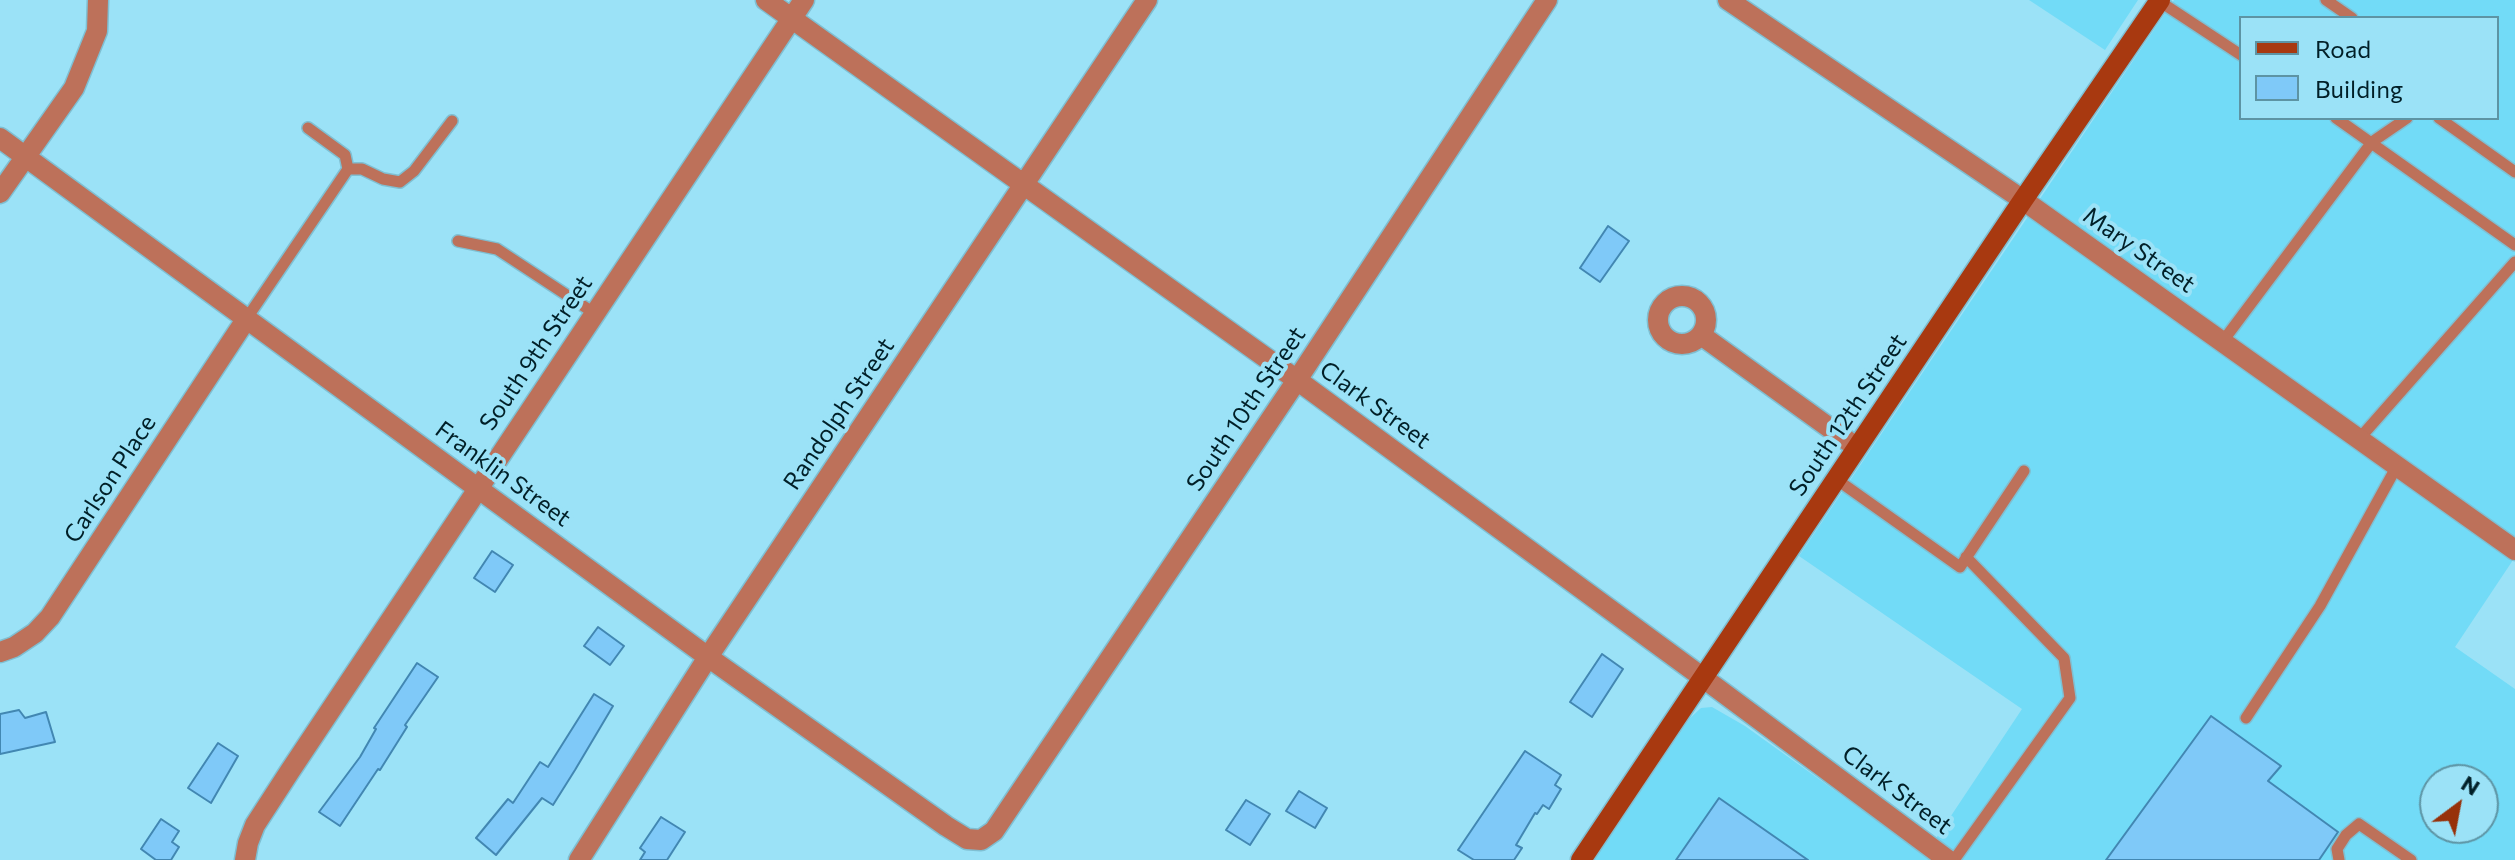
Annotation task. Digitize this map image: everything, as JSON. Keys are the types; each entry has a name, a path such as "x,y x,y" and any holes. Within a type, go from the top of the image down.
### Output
{"street":[{"path":"0,193 74,88 97,31 98,0"},
{"name":"Clark Street","path":"766,0 1297,380 1951,860"},
{"name":"South 9th Street","path":"245,860 255,825 276,792 804,0"},
{"name":"Randolph Street","path":"579,860 708,657 1147,0"},
{"name":"South 10th Street","path":"981,840 994,831 1547,0"},
{"name":"Mary Street","path":"1728,0 2023,200 2515,550"},
{"name":"South 12th Street","path":"1581,860 1856,447 2160,1"},
{"name":"Franklin Street","path":"0,138 708,657 946,826 967,839 981,840"},
{"name":"Carlson Place","path":"0,652 35,633 50,617 247,318"},
{"path":"1701,335 1856,447"}],"lane":[{"path":"2326,0 2349,16"},
{"path":"2160,1 2239,54"},
{"path":"2339,120 2515,245"},
{"path":"2223,341 2372,142 2404,120"},
{"path":"2442,120 2515,172"},
{"path":"348,169 362,169 383,179 400,182 414,171 452,121"},
{"path":"247,318 348,169 345,155 308,128"},
{"path":"458,241 497,249 594,313"},
{"path":"2359,439 2515,262"},
{"path":"2246,718 2320,606 2397,466"},
{"path":"1836,479 1960,567 2024,471"},
{"path":"1951,860 2070,698 2064,658 1966,557"},
{"path":"2339,860 2337,849 2346,835 2359,824 2411,860"}],"shaded area":[{"path":"2029,0 2138,0 2105,50"},
{"path":"2174,0 2515,0 2515,557 2455,647 2515,689 2515,860 1594,860 1690,718 1701,708 1712,707 1745,726 1925,855 2022,709 1799,556"}],"building":[{"path":"1608,226 1629,241 1600,282 1580,268"},
{"path":"492,551 513,565 495,592 474,578"},
{"path":"598,627 624,646 610,665 584,646"},
{"path":"1602,654 1623,669 1592,717 1570,702"},
{"path":"417,663 438,677 405,725 407,727 380,770 340,826 319,812 360,757 374,728"},
{"path":"594,694 613,706 575,770 553,805 542,798 496,855 476,838 508,799 513,803 540,762 548,767"},
{"path":"19,710 25,718 46,712 55,742 0,754 0,714"},
{"path":"2211,716 2281,766 2268,781 2338,832 2319,860 2106,860"},
{"path":"218,743 238,756 211,803 188,788"},
{"path":"1525,751 1561,775 1555,785 1561,789 1549,809 1543,805 1535,813 1516,845 1522,848 1514,860 1474,860 1458,850"},
{"path":"1299,791 1327,808 1315,828 1286,811"},
{"path":"1719,798 1808,860 1676,860"},
{"path":"1246,800 1270,814 1250,845 1226,830"},
{"path":"661,817 685,832 667,860 640,860 645,852 640,848"},
{"path":"161,819 179,831 172,842 179,847 171,860 156,860 141,849"}]}
